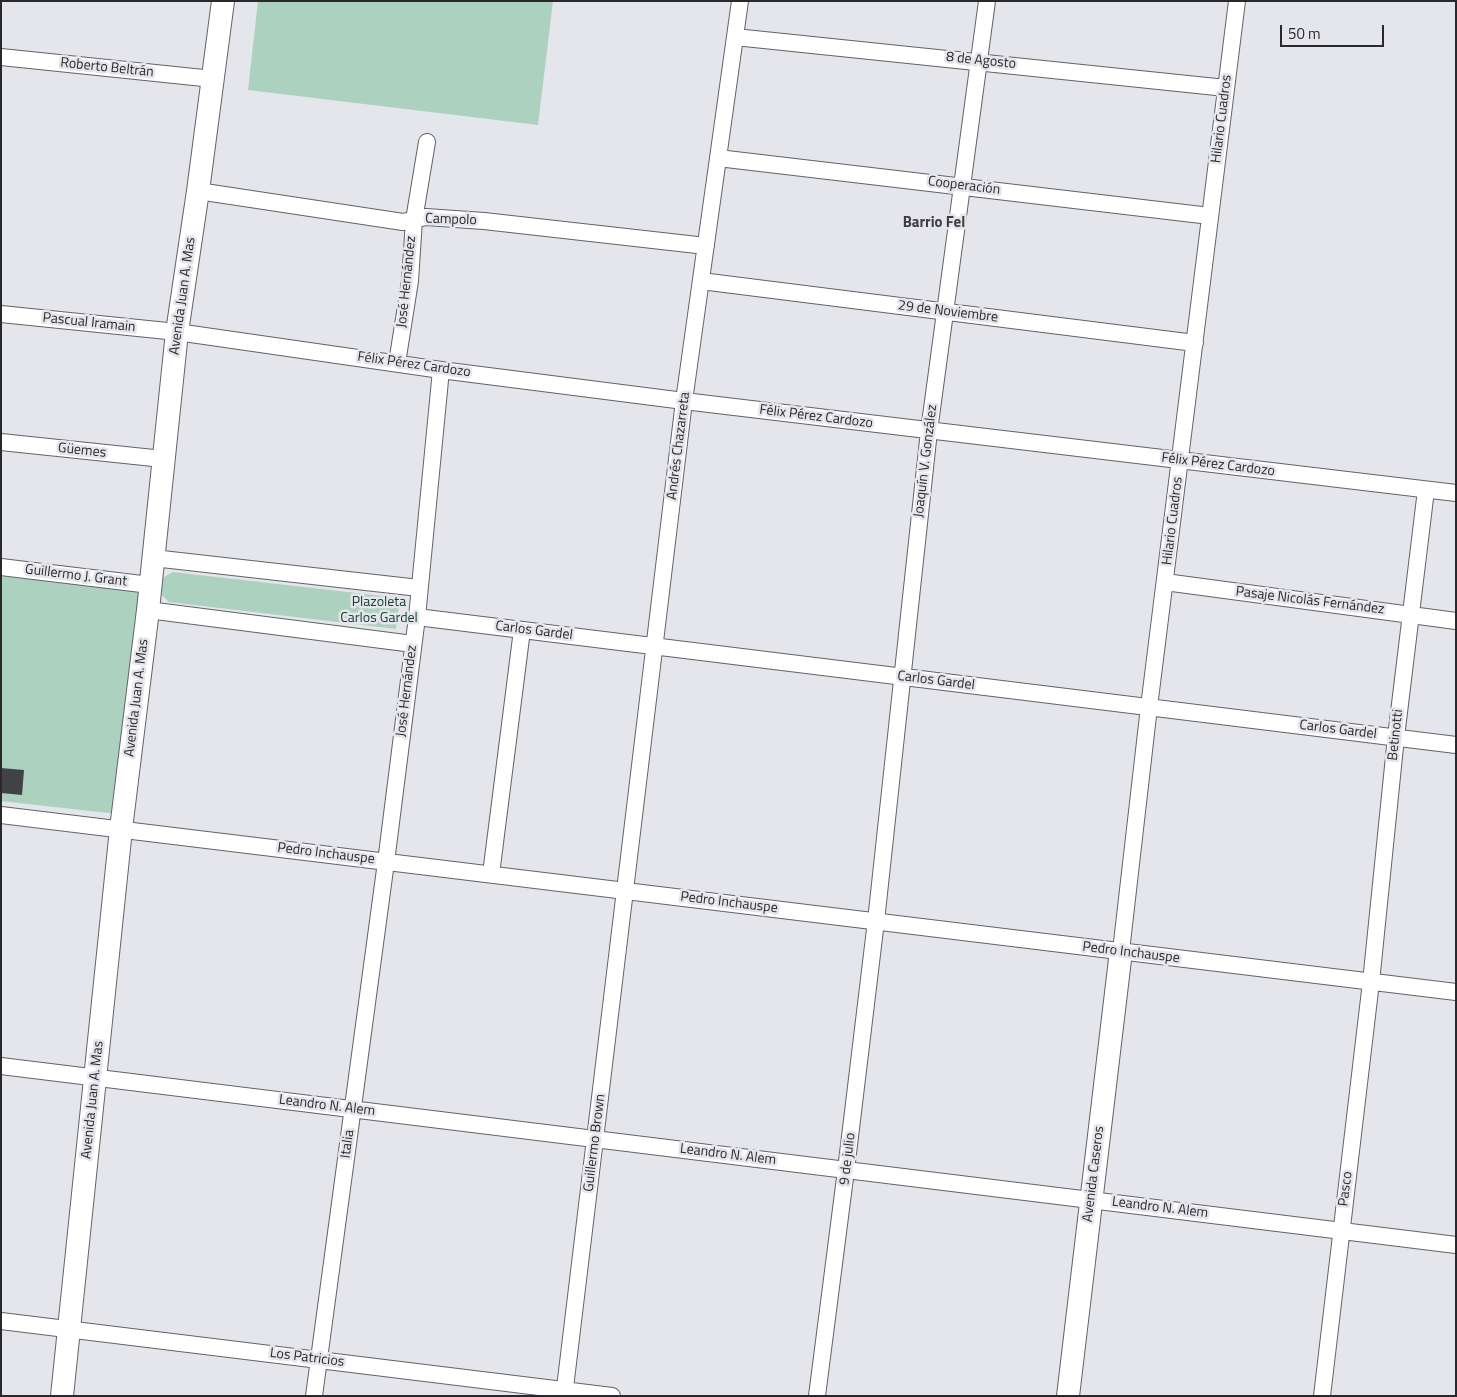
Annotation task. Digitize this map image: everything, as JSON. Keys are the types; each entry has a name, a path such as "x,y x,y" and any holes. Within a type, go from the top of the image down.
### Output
{"main road":[{"name":"Avenida Juan A. Mas","path":"62,1396 121,829 148,610 177,332 223,1"},
{"name":"Avenida Caseros","path":"1068,1396 1121,951"}],"street":[{"name":"Andrés Chazarreta","path":"625,891 684,401 740,1"},
{"name":"Joaquín V. González","path":"876,922 929,430 987,1"},
{"name":"Hilario Cuadros","path":"1121,951 1149,707 1237,1"},
{"name":"8 de Agosto","path":"735,37 1226,88"},
{"name":"Roberto Beltrán","path":"1,57 213,79"},
{"name":"José Hernández","path":"397,363 410,282 414,220 427,142"},
{"name":"Cooperación","path":"718,158 1210,216"},
{"name":"Campolo","path":"198,191 403,222 426,217 484,221 706,246"},
{"name":"29 de Noviembre","path":"701,281 1195,343"},
{"name":"Pascual Iramain","path":"1,314 177,332"},
{"name":"Félix Pérez Cardozo","path":"177,332 441,370 684,401 1456,493"},
{"name":"José Hernández","path":"386,862 417,617 441,370"},
{"name":"Güemes","path":"1,442 163,459"},
{"name":"Betinotti","path":"1371,982 1396,737 1426,490"},
{"path":"153,558 419,588"},
{"name":"Guillermo J. Grant","path":"1,567 150,585"},
{"name":"Pasaje Nicolás Fernández","path":"1165,582 1456,620"},
{"path":"148,610 413,644"},
{"name":"Carlos Gardel","path":"417,617 1456,744"},
{"path":"491,874 522,630"},
{"name":"Pedro Inchauspe","path":"1,815 1456,992"},
{"name":"Italia","path":"314,1396 386,862"},
{"name":"Guillermo Brown","path":"564,1393 625,891"},
{"name":"9 de julio","path":"818,1396 876,922"},
{"name":"Pasco","path":"1322,1396 1371,982"},
{"name":"Leandro N. Alem","path":"1,1066 1456,1245"},
{"name":"Los Patricios","path":"1,1321 318,1360 564,1393 612,1396"}],"green space":[{"path":"258,1 553,1 538,125 248,90"},
{"name":"Plazoleta Carlos Gardel","path":"173,572 400,598 396,629 169,602 150,585"},
{"path":"1,576 144,590 117,814 1,801"}],"building":[{"path":"1,768 24,770 22,795 1,793"}],"district":[{"name":"Barrio Fel","path":"934,223"}]}
